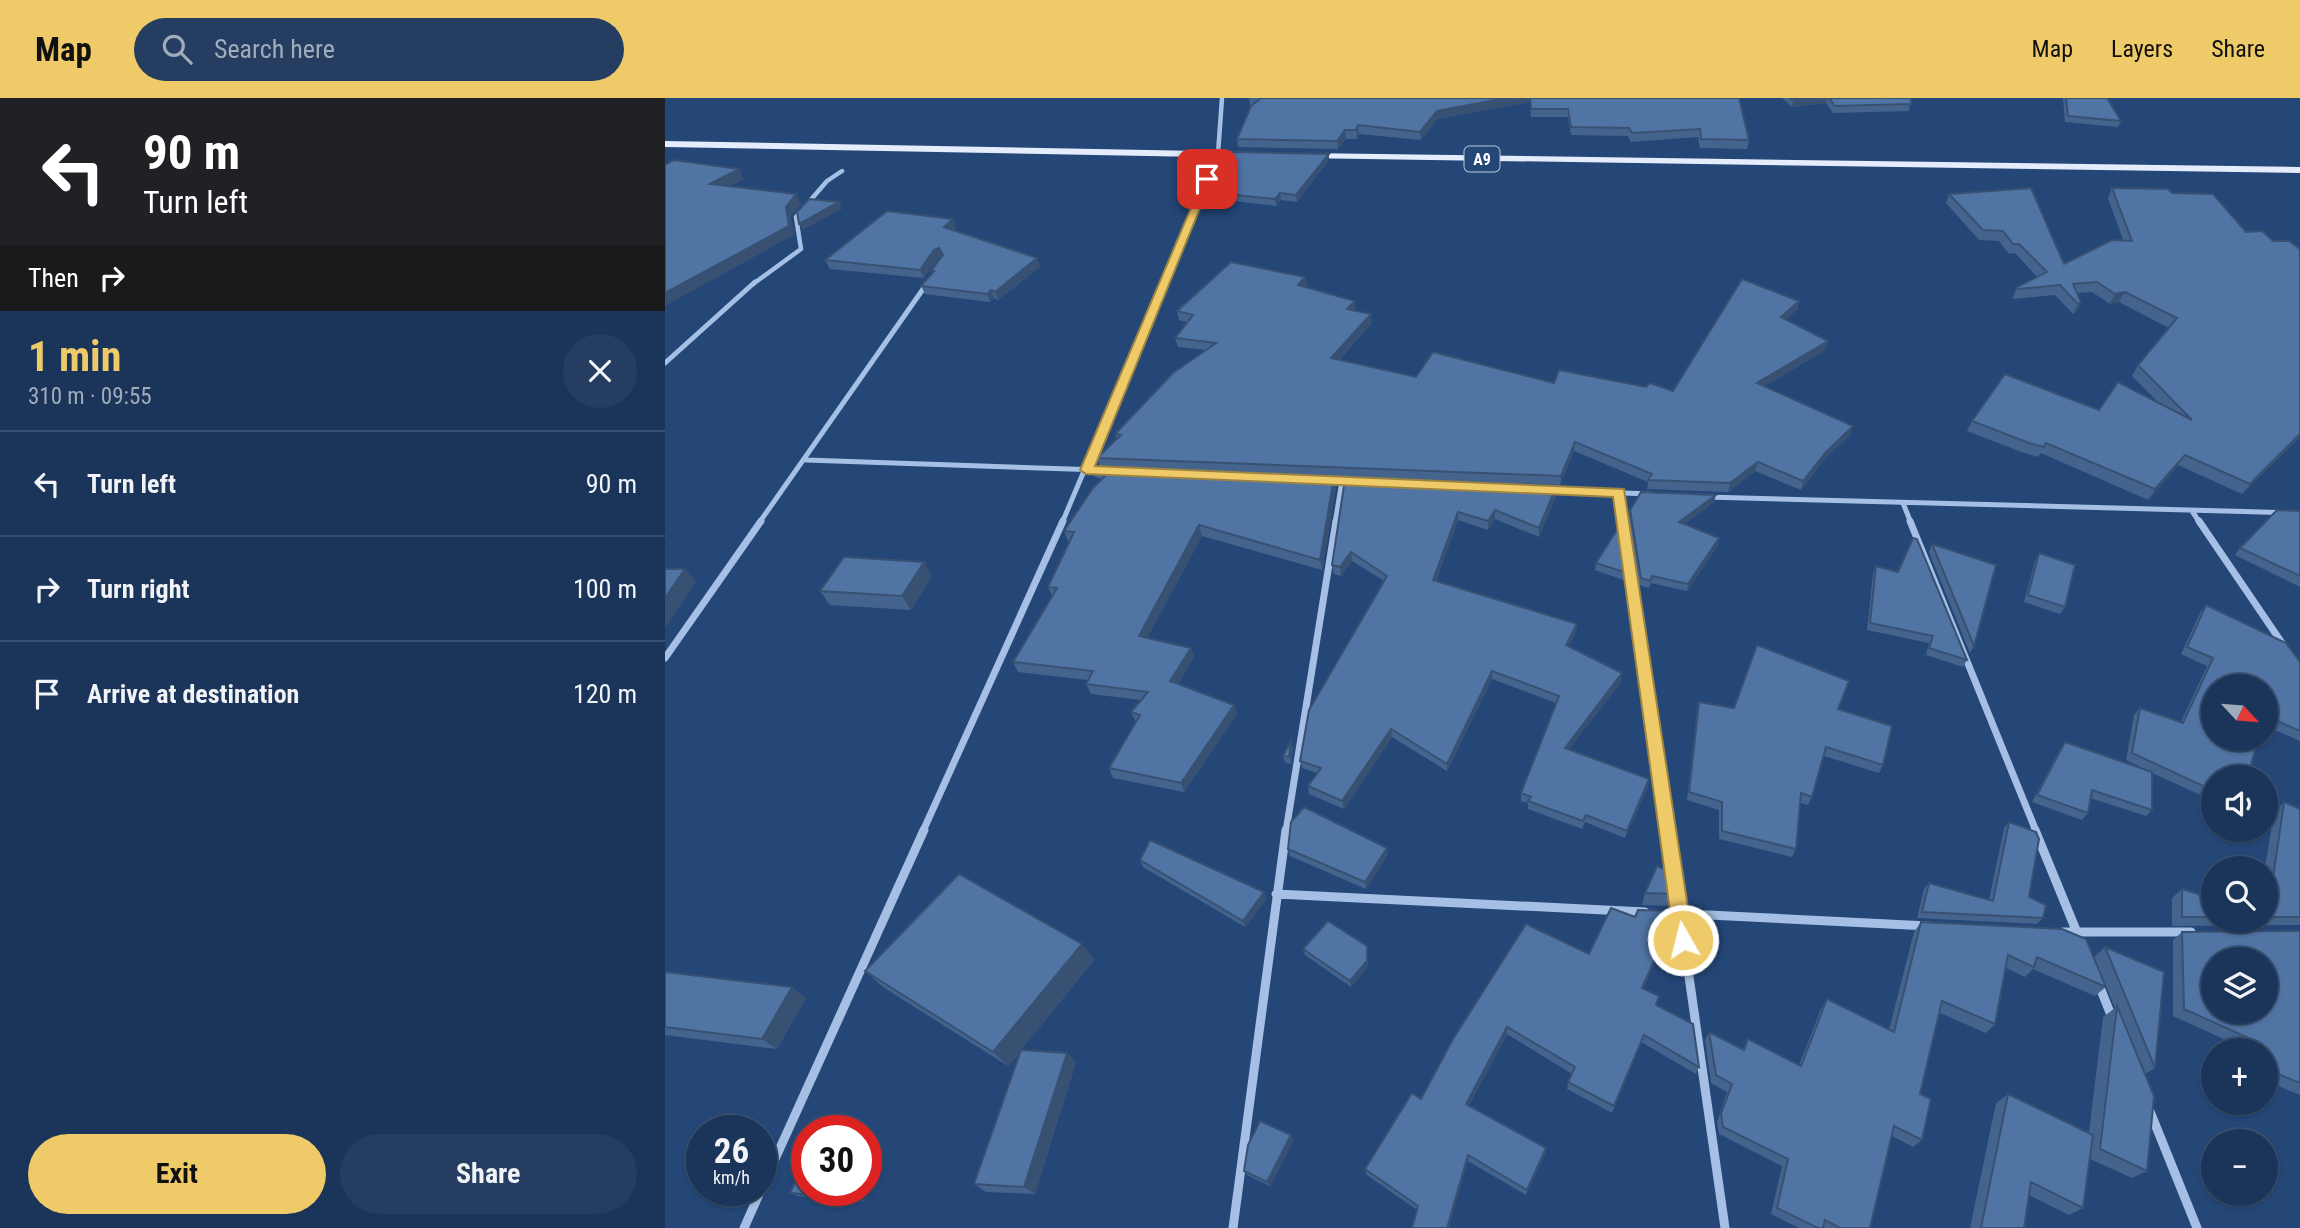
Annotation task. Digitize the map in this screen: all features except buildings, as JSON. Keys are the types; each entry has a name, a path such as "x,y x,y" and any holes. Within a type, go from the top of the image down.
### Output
{"main road":[{"path":"665,144 1259,155"},
{"name":"A9","path":"1286,156 2300,170"}],"street":[{"path":"777,1155 1086,470 1218,154 1221,98"},
{"path":"665,363 757,281 801,249 796,216 827,181 842,171"},
{"path":"665,658 935,272"},
{"path":"806,460 1113,471"},
{"path":"1329,480 1356,481"},
{"path":"1233,1228 1276,894 1342,481"},
{"path":"1536,489 1660,495"},
{"path":"1620,493 1725,1228"},
{"path":"1700,496 2300,513"},
{"path":"1903,503 2083,946"},
{"path":"2192,511 2292,659"},
{"path":"1276,894 1940,926"},
{"path":"2050,931 2201,932"},
{"path":"2093,971 2119,1035"},
{"path":"2145,1100 2197,1228"},
{"path":"744,1228 754,1206"}],"route":[{"path":"1207,179 1086,470 1620,493 1683,940"}]}
